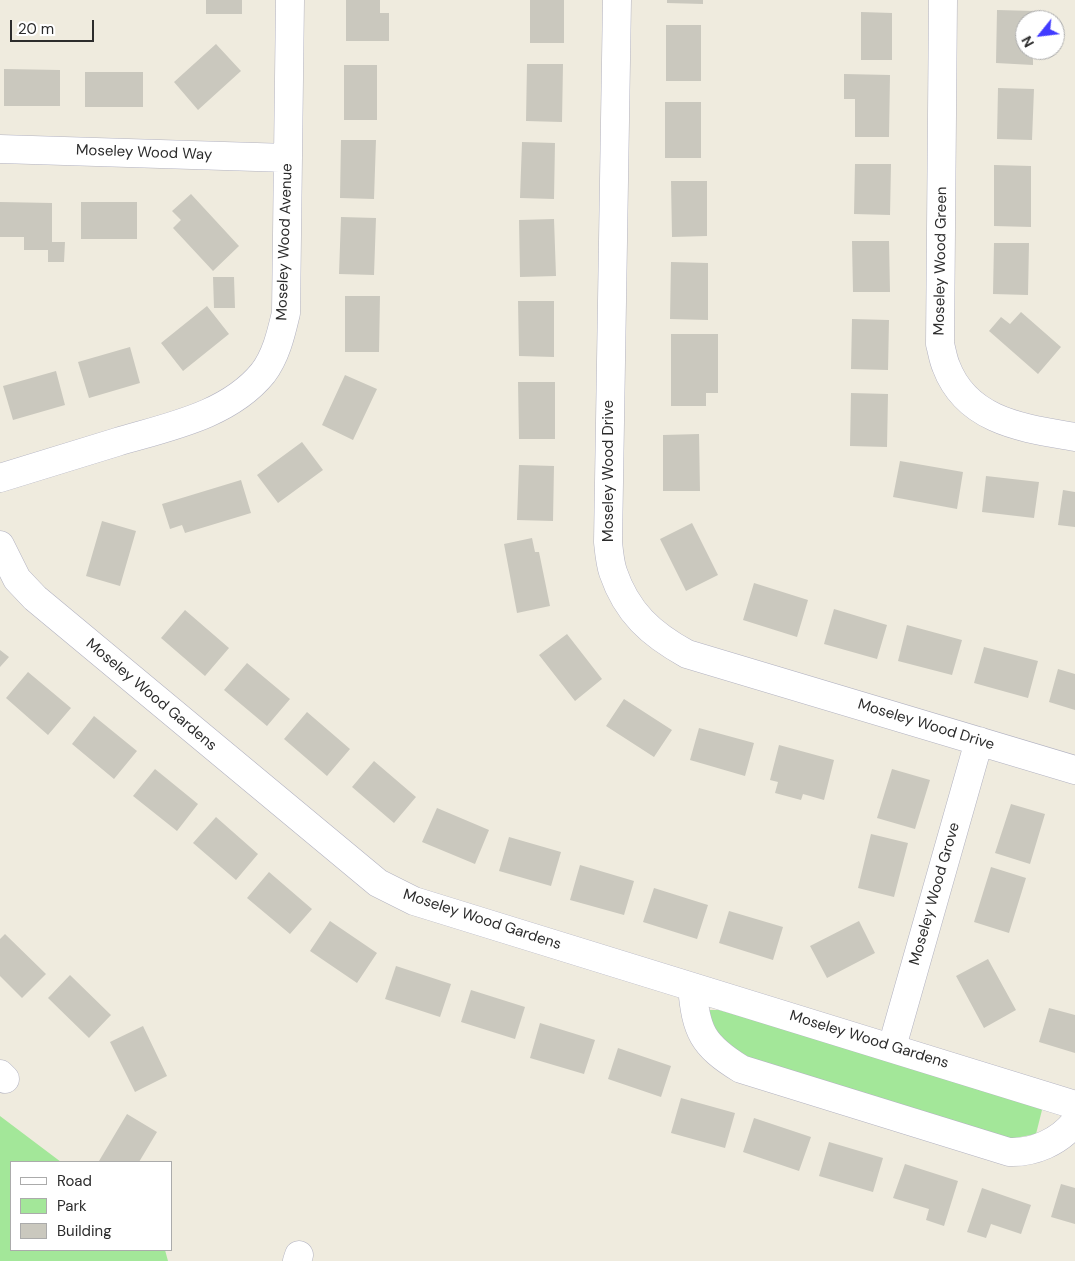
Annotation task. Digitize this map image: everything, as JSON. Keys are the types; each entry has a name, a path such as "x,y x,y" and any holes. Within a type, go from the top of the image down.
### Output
{"street":[{"name":"Moseley Wood Avenue","path":"0,478 186,421 222,406 242,392 263,372 278,345 286,313 290,0"},
{"name":"Moseley Wood Drive","path":"617,0 608,542 613,571 623,597 642,622 664,641 687,654 1075,770"},
{"name":"Moseley Wood Green","path":"944,0 940,344 946,367 958,387 974,405 998,420 1023,428 1075,437"},
{"name":"Moseley Wood Way","path":"0,149 288,158"},
{"name":"Moseley Wood Gardens","path":"0,545 17,579 35,598 378,883 414,901 1075,1105"},
{"name":"Moseley Wood Grove","path":"892,1047 978,741"},
{"path":"692,987 694,1013 701,1032 712,1048 741,1069 1009,1152 1021,1153 1034,1150 1054,1140 1068,1130 1075,1122"}],"green space":[{"path":"709,1010 719,1010 1039,1105 1042,1110 1036,1134 1015,1138 996,1138 738,1058 721,1043 712,1031 708,1018"},
{"path":"0,1116 60,1161 10,1161 10,1251 165,1251 168,1261 0,1261"}],"building":[{"path":"206,0 242,0 242,14 206,14"},
{"path":"346,0 380,0 380,13 389,13 389,41 346,41"},
{"path":"530,0 564,0 564,43 530,43"},
{"path":"667,0 703,0 703,4 667,3"},
{"path":"997,10 1015,10 1015,60 1033,60 1033,65 996,63"},
{"path":"861,12 892,13 892,60 861,60"},
{"path":"666,25 701,25 701,81 666,81"},
{"path":"216,44 241,71 198,110 174,82"},
{"path":"527,64 563,64 562,122 526,121"},
{"path":"344,65 377,65 377,120 344,120"},
{"path":"4,69 60,70 60,106 4,106"},
{"path":"85,72 143,72 143,107 85,107"},
{"path":"844,74 890,75 889,137 855,137 855,99 844,99"},
{"path":"998,88 1034,89 1032,140 997,139"},
{"path":"665,102 701,102 701,158 665,158"},
{"path":"341,140 376,140 374,199 340,198"},
{"path":"522,142 555,143 554,199 520,198"},
{"path":"855,164 891,164 890,215 854,214"},
{"path":"994,165 1031,166 1031,227 994,226"},
{"path":"671,181 707,181 707,236 672,237"},
{"path":"191,194 239,246 213,271 173,228 181,220 172,211"},
{"path":"0,202 52,203 52,242 65,242 64,262 48,262 48,250 24,250 24,237 0,237"},
{"path":"81,202 137,202 137,239 81,239"},
{"path":"341,217 376,218 374,275 339,274"},
{"path":"554,219 556,276 520,277 519,220"},
{"path":"852,241 889,241 890,292 853,292"},
{"path":"994,243 1029,243 1028,295 993,294"},
{"path":"671,262 708,263 708,320 670,319"},
{"path":"213,277 234,277 235,308 214,308"},
{"path":"345,296 380,296 379,352 345,352"},
{"path":"518,301 554,301 554,357 519,356"},
{"path":"207,306 229,334 183,371 161,343"},
{"path":"1021,312 1061,347 1038,374 989,331 1001,317 1010,324"},
{"path":"852,319 889,320 888,370 851,369"},
{"path":"671,334 718,334 718,393 706,393 706,406 671,406"},
{"path":"130,347 140,383 89,398 78,362"},
{"path":"56,371 65,405 13,420 3,386"},
{"path":"345,375 377,389 353,440 322,425"},
{"path":"518,382 555,382 555,439 519,439"},
{"path":"851,393 888,394 887,447 850,446"},
{"path":"699,434 700,491 663,491 663,435"},
{"path":"302,442 323,470 278,503 257,475"},
{"path":"900,461 963,472 957,509 893,497"},
{"path":"519,465 554,466 553,521 517,520"},
{"path":"986,476 1039,482 1034,518 982,512"},
{"path":"241,480 251,513 185,533 182,525 170,529 162,504"},
{"path":"1063,490 1075,492 1075,527 1058,525"},
{"path":"102,521 136,531 120,586 86,576"},
{"path":"692,523 718,575 686,591 660,539"},
{"path":"532,538 535,552 539,552 550,606 517,613 504,544"},
{"path":"754,583 808,600 797,637 743,620"},
{"path":"834,609 887,625 877,659 824,644"},
{"path":"185,610 229,648 205,676 161,638"},
{"path":"907,625 962,640 952,675 898,661"},
{"path":"567,634 602,679 575,701 539,655"},
{"path":"984,647 1038,661 1028,698 974,683"},
{"path":"0,650 9,657 0,667"},
{"path":"247,663 290,699 267,726 224,690"},
{"path":"1058,669 1075,674 1075,710 1049,702"},
{"path":"28,672 71,708 48,735 6,698"},
{"path":"624,699 672,730 654,757 606,726"},
{"path":"307,712 350,749 327,776 284,739"},
{"path":"94,716 137,751 114,779 72,744"},
{"path":"699,728 754,743 745,776 690,760"},
{"path":"779,745 834,760 824,800 803,794 801,800 775,793 778,782 770,780"},
{"path":"374,761 416,797 394,823 352,787"},
{"path":"155,769 198,804 177,831 133,796"},
{"path":"892,769 930,780 915,829 877,818"},
{"path":"1011,804 1045,814 1030,864 995,853"},
{"path":"437,808 489,830 475,864 422,842"},
{"path":"216,817 258,854 236,880 193,843"},
{"path":"871,834 908,843 894,897 858,888"},
{"path":"509,837 561,852 551,886 499,871"},
{"path":"580,865 634,881 624,915 570,900"},
{"path":"991,867 1026,878 1009,933 974,922"},
{"path":"269,872 312,909 290,934 247,898"},
{"path":"654,888 708,905 697,939 643,922"},
{"path":"729,911 783,927 773,960 719,943"},
{"path":"330,921 377,953 357,983 310,951"},
{"path":"859,921 875,953 827,978 810,946"},
{"path":"5,934 46,974 22,998 0,976 0,939"},
{"path":"988,959 1016,1010 984,1028 956,976"},
{"path":"396,966 451,984 440,1017 385,999"},
{"path":"70,975 111,1015 89,1038 48,998"},
{"path":"471,990 525,1007 515,1039 461,1022"},
{"path":"1049,1008 1075,1015 1075,1053 1039,1042"},
{"path":"540,1023 595,1040 584,1074 530,1058"},
{"path":"143,1026 167,1076 135,1092 110,1042"},
{"path":"618,1048 671,1066 661,1097 608,1079"},
{"path":"681,1098 735,1113 725,1148 671,1133"},
{"path":"127,1114 157,1132 140,1161 99,1161"},
{"path":"754,1118 811,1137 799,1171 743,1152"},
{"path":"829,1142 883,1158 873,1192 819,1176"},
{"path":"905,1164 958,1181 944,1226 926,1220 929,1209 893,1198"},
{"path":"1061,1184 1075,1188 1075,1224 1051,1217"},
{"path":"982,1188 1031,1205 1021,1234 991,1224 986,1238 967,1232"}]}
